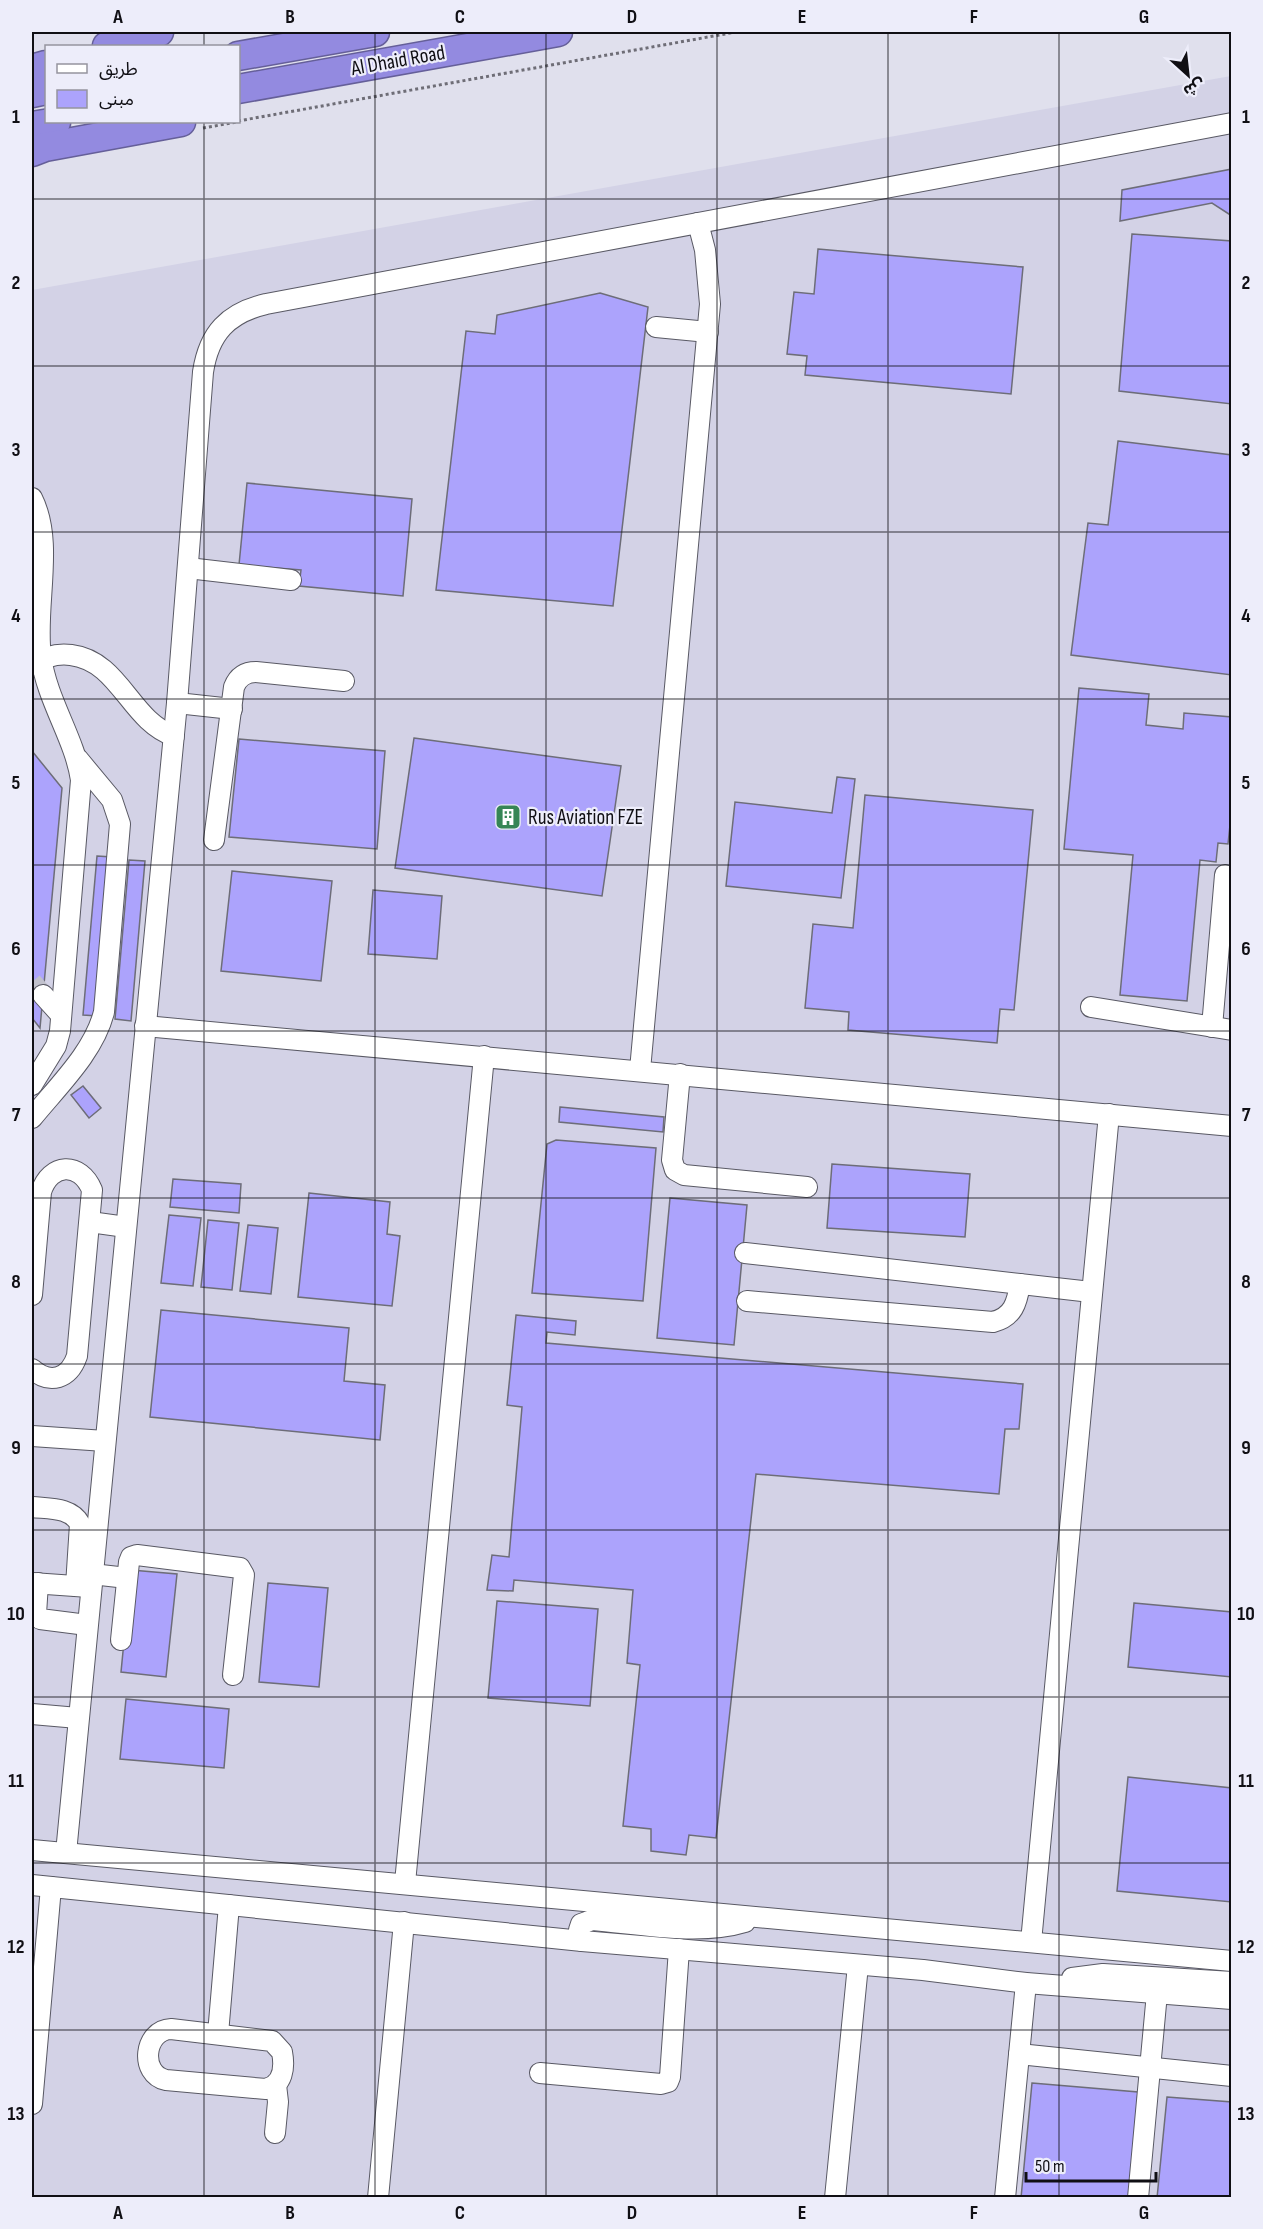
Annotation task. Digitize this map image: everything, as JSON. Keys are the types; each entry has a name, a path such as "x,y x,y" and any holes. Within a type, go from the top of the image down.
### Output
{"highway":[{"path":"92,45 109,32"},
{"path":"111,45 159,32"},
{"name":"Al Dhaid Road","path":"240,56 375,32"},
{"name":"Al Dhaid Road","path":"240,89 558,32"},
{"path":"240,104 278,82"},
{"path":"32,126 50,123"},
{"path":"32,152 52,145 175,123"}],"street":[{"path":"86,1583 105,1441 174,736 206,356 217,333 235,316 249,308 266,304 1232,123"},
{"path":"640,1070 710,304 709,277 698,223"},
{"path":"656,327 708,332"},
{"path":"32,498 41,521 43,536 36,662 79,767 80,794 62,1015 56,1046 32,1085"},
{"path":"188,568 291,580"},
{"path":"36,662 61,654 82,657 100,666 150,723 174,736"},
{"path":"214,840 236,682 244,674 250,672 344,681"},
{"path":"177,703 232,709"},
{"path":"32,1118 90,1043 101,1024 104,1012 120,824 112,800 74,754"},
{"path":"1212,1027 1225,875"},
{"path":"43,995 62,1015"},
{"path":"1091,1007 1232,1030"},
{"path":"145,1026 1232,1126"},
{"path":"405,1883 484,1056"},
{"path":"680,1074 672,1160 675,1170 684,1175 807,1186"},
{"path":"1030,1942 1109,1114"},
{"path":"32,1295 41,1192 44,1182 51,1174 71,1169 81,1173 88,1180 92,1190 77,1356 74,1365 67,1373 58,1377 48,1378 32,1369"},
{"path":"91,1216 126,1221"},
{"path":"745,1253 1091,1292"},
{"path":"747,1301 993,1322 1002,1320 1014,1308 1020,1284"},
{"path":"32,1436 105,1441"},
{"path":"32,1507 66,1511 77,1518 80,1524 86,1583 87,1625 66,1853"},
{"path":"121,1640 129,1559 137,1555 237,1567 244,1575 233,1675"},
{"path":"87,1625 40,1619 36,1614 35,1583 86,1583 127,1578"},
{"path":"32,1714 78,1718"},
{"path":"32,1850 1232,1961"},
{"path":"32,2104 41,1886 582,1941 858,1965 1026,1983 1232,1999"},
{"path":"218,2034 230,1905"},
{"path":"582,1941 579,1930 581,1924 592,1920 705,1928 742,1923 762,1917"},
{"path":"378,2198 404,1922"},
{"path":"540,2073 661,2084 668,2082 679,1949"},
{"path":"835,2198 858,1965"},
{"path":"1049,1984 1076,1977 1103,1974 1232,1982"},
{"path":"1005,2198 1026,1983"},
{"path":"1138,2198 1157,1994"},
{"path":"171,2029 218,2034 268,2040 276,2044 284,2058 282,2077 276,2085 266,2089 166,2080 152,2072 148,2062 150,2042 161,2031 171,2029"},
{"path":"1019,2054 1232,2076"},
{"path":"275,2133 278,2102 276,2085"}],"path":[{"path":"240,121 736,32"}],"shaded area":[{"path":"1231,76 1231,2197 32,2198 32,290"}],"building":[{"path":"1232,169 1232,216 1212,203 1120,221 1122,190"},
{"path":"1132,234 1232,241 1232,404 1119,391"},
{"path":"818,249 1023,267 1011,394 805,375 807,356 787,354 794,292 814,294"},
{"path":"600,293 648,307 613,606 436,590 466,331 495,334 497,315"},
{"path":"1118,441 1232,455 1232,675 1071,655 1088,523 1108,525"},
{"path":"247,483 412,499 403,596 299,586 301,570 239,565"},
{"path":"1079,688 1149,694 1146,725 1183,729 1184,713 1232,717 1232,806 1228,844 1218,843 1216,862 1200,860 1187,1001 1120,995 1133,855 1064,849"},
{"name":"Rus Aviation FZE","path":"414,738 621,766 602,896 395,868"},
{"path":"239,739 385,751 377,849 229,837"},
{"path":"32,751 62,788 40,1028 32,1018"},
{"path":"837,777 855,779 841,898 726,886 735,802 832,813"},
{"path":"865,795 1033,810 1014,1010 1000,1009 997,1043 848,1030 849,1012 805,1008 813,924 853,928"},
{"path":"97,856 112,857 98,1016 83,1015"},
{"path":"129,860 145,861 131,1021 115,1019"},
{"path":"232,871 332,881 321,981 221,971"},
{"path":"373,890 442,896 437,959 368,954"},
{"path":"83,1086 101,1108 89,1118 71,1095"},
{"path":"560,1107 664,1117 663,1132 559,1122"},
{"path":"556,1140 656,1148 643,1301 532,1293 547,1144"},
{"path":"832,1164 970,1174 965,1237 827,1228"},
{"path":"173,1179 241,1184 239,1213 170,1207"},
{"path":"309,1193 390,1202 387,1234 400,1236 392,1306 298,1297"},
{"path":"670,1198 747,1205 734,1345 657,1338"},
{"path":"169,1215 201,1218 193,1286 161,1283"},
{"path":"208,1220 239,1223 232,1290 201,1287"},
{"path":"248,1225 278,1228 271,1294 240,1291"},
{"path":"161,1310 349,1328 344,1381 385,1385 380,1440 150,1417"},
{"path":"516,1315 576,1321 575,1335 547,1332 546,1343 1023,1384 1019,1429 1005,1429 999,1494 756,1474 716,1838 689,1835 686,1855 651,1851 651,1829 623,1826 640,1665 627,1663 633,1590 514,1580 513,1591 487,1590 492,1555 509,1557 522,1407 507,1405"},
{"path":"131,1570 177,1574 166,1677 121,1672"},
{"path":"268,1583 328,1588 319,1687 259,1682"},
{"path":"497,1601 598,1609 590,1706 488,1698"},
{"path":"1134,1603 1232,1612 1232,1677 1128,1667"},
{"path":"126,1699 229,1709 224,1768 120,1759"},
{"path":"1128,1777 1232,1788 1232,1902 1117,1891"},
{"path":"1032,2083 1138,2092 1129,2198 1021,2198"},
{"path":"1167,2097 1232,2102 1232,2198 1157,2198"}],"tunnel":[{"path":"32,982 43,995"}],"place":[{"name":"Rus Aviation FZE","path":"508,817"}]}
